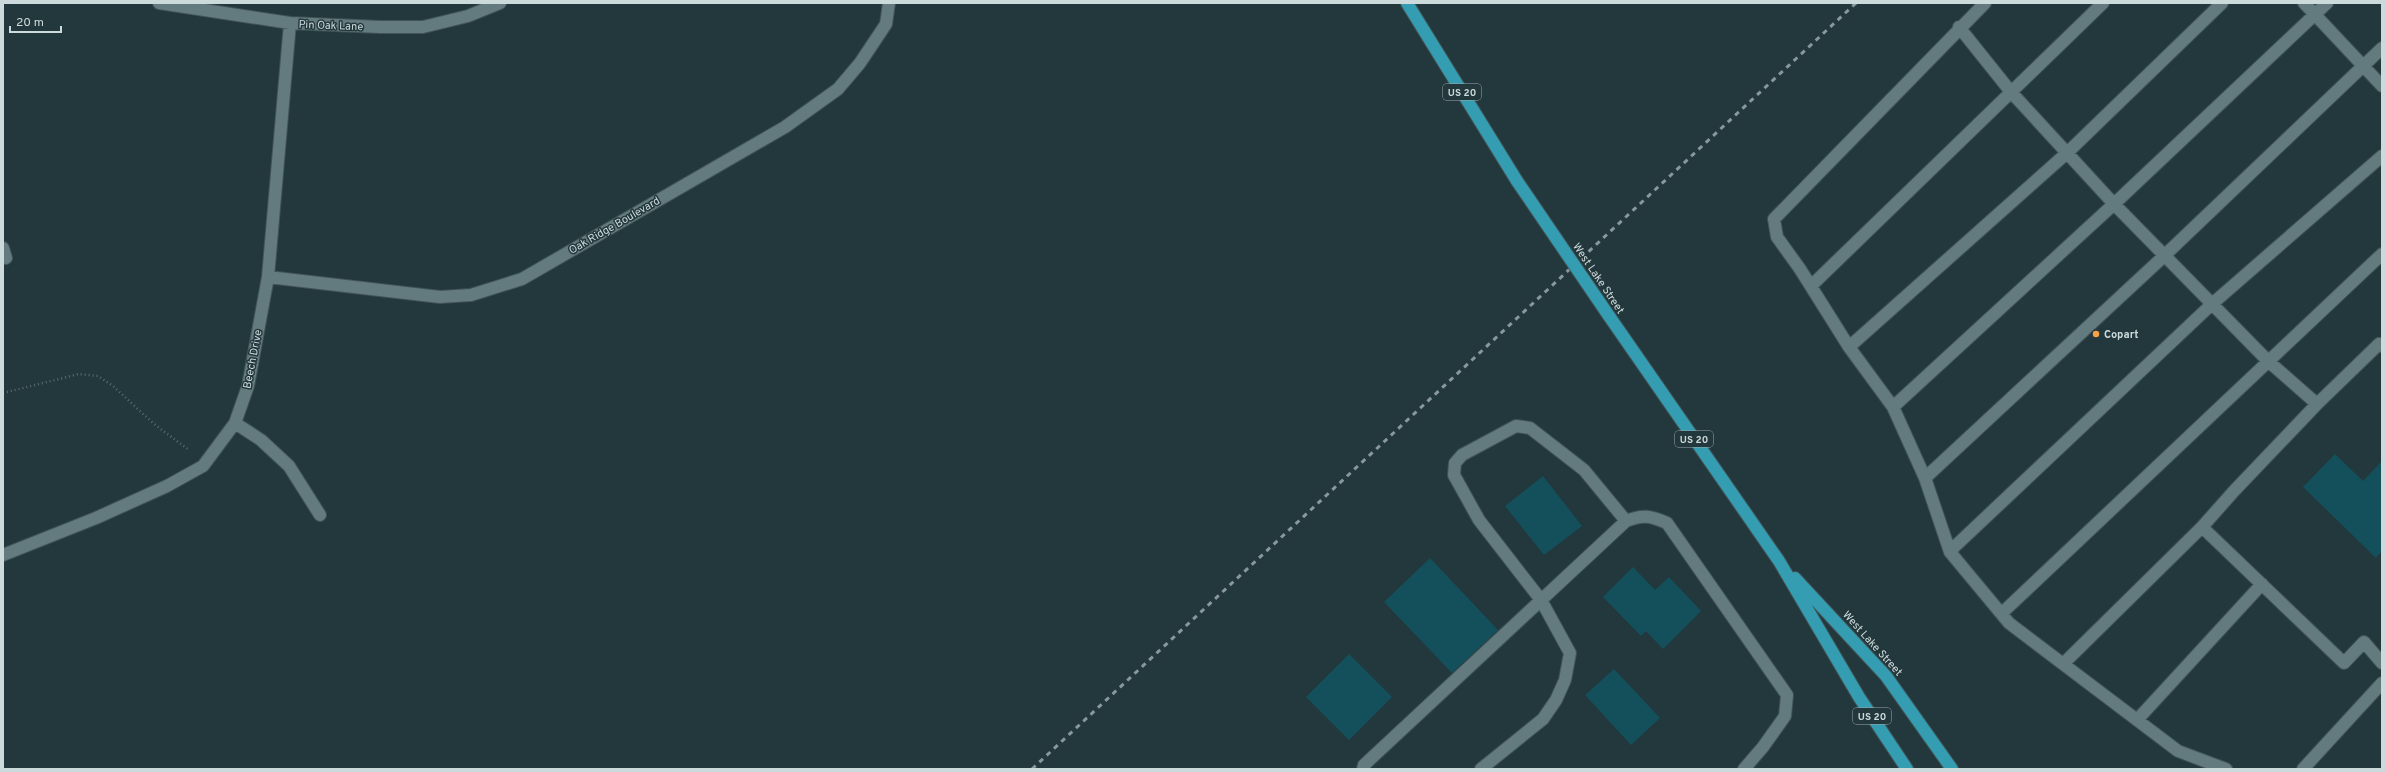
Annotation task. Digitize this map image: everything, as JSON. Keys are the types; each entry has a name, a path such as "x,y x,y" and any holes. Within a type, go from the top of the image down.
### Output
{"highway":[{"name":"West Lake Street","path":"1407,3 1517,181 1779,561 1859,697 1907,769"},
{"name":"West Lake Street","path":"1779,561 1886,676 1952,769"}],"street":[{"name":"Pin Oak Lane","path":"159,3 290,23 424,27 468,16 500,3"},
{"name":"Oak Ridge Boulevard","path":"268,277 440,297 471,295 522,279 785,126 838,89 860,63 886,24 889,3"},
{"path":"1985,3 1959,27 1774,219 1777,237 1811,286 1849,347 1893,407 1925,478 1950,551 2009,623 2178,751 2226,769"},
{"path":"1811,286 2103,3"},
{"path":"1849,347 2068,152 2222,3"},
{"path":"2304,3 2382,86"},
{"path":"1893,407 2114,204 2327,3"},
{"name":"Beech Drive","path":"3,554 96,518 167,486 203,466 235,422 248,386 268,277 290,23"},
{"path":"1959,27 2011,92 2068,152 2114,204 2268,361 2317,404"},
{"path":"1925,478 2164,256 2382,48"},
{"path":"1950,551 2212,304 2382,156"},
{"path":"2002,613 2382,254"},
{"path":"2063,664 2202,527 2234,491 2317,404 2379,344 2382,346"},
{"path":"235,422 261,440 289,466 320,515"},
{"path":"1481,769 1543,719 1556,700 1565,680 1570,653 1541,600 1479,520 1454,475 1455,463 1462,455 1516,426 1530,428 1584,470 1626,521"},
{"path":"1363,769 1364,765 1626,521 1638,516 1654,518 1667,523 1787,695 1785,716 1763,747 1744,769"},
{"path":"2202,527 2344,663 2364,642 2382,663"},
{"path":"2137,720 2262,584"},
{"path":"2303,769 2382,683"}],"path":[{"path":"3,393 79,374 98,376 113,386 154,424 189,450"}],"building":[{"path":"2335,454 2363,481 2382,461 2382,551 2376,558 2303,487"},
{"path":"1543,476 1582,526 1544,555 1505,506"},
{"path":"1430,558 1498,630 1452,673 1384,602"},
{"path":"1633,567 1655,590 1669,577 1701,611 1663,649 1646,631 1641,636 1603,597"},
{"path":"1349,654 1392,697 1349,740 1306,697"},
{"path":"1614,669 1660,718 1631,745 1585,695"}],"railway":[{"path":"1032,769 1856,3"}],"place":[{"name":"Copart","path":"2096,334"}]}
